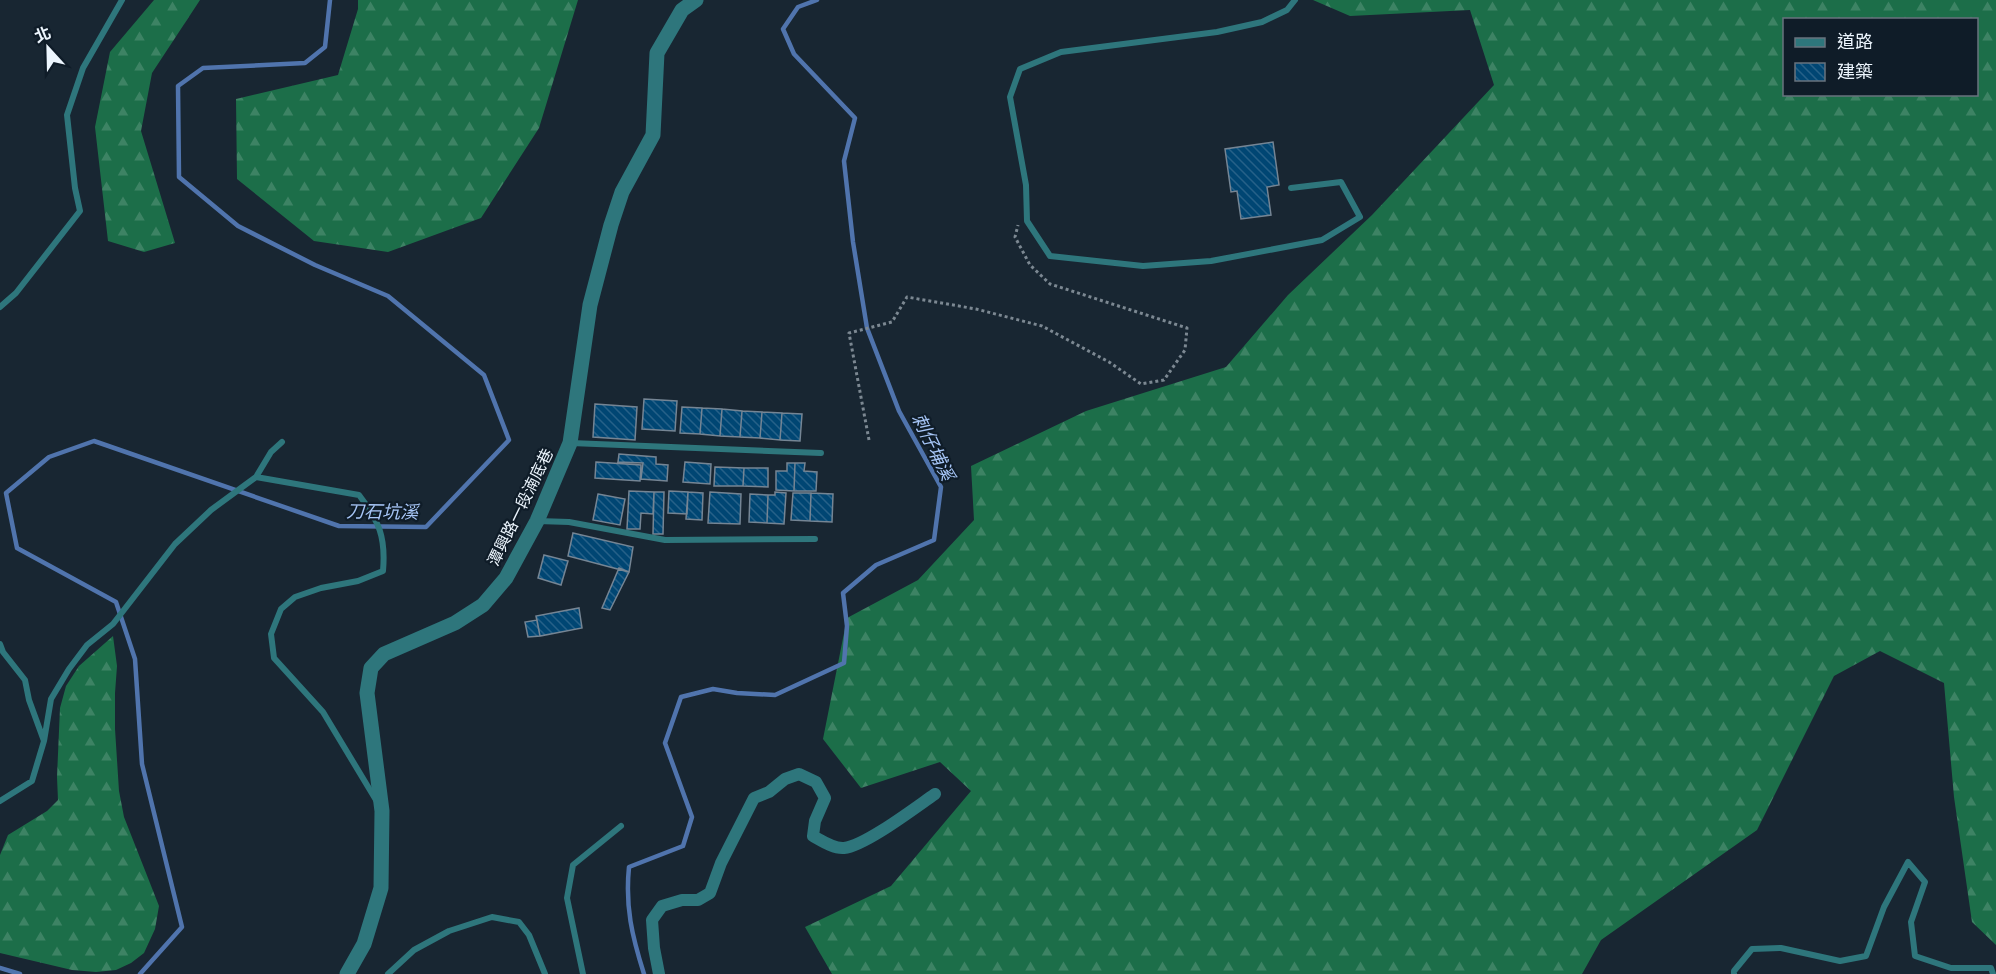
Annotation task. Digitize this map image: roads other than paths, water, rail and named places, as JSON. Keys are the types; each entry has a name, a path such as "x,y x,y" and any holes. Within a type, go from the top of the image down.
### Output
{"street":[{"name":"潭興路一段湳底巷","path":"347,974 364,944 381,888 382,811 367,693 371,668 384,654 455,623 483,606 506,578 537,521 570,443 590,305 611,225 622,192 653,135 657,53 682,10 696,0"},
{"path":"659,974 652,920 662,906 682,900 698,900 710,893 721,863 754,798 769,792 785,779 799,774 816,782 825,798 815,821 813,836 834,847 845,848 868,839 935,794"}],"lane":[{"path":"0,308 16,294 80,211 75,188 67,115 83,68 122,0"},
{"path":"1291,188 1341,182 1360,217 1322,240 1211,261 1143,266 1050,256 1028,221 1026,185 1010,96 1020,69 1061,52 1217,32 1262,22 1287,10 1295,0"},
{"path":"0,801 32,781 44,741 51,699 87,645 113,624 175,544 211,510 256,477 271,452 282,442"},
{"path":"570,443 821,453"},
{"path":"256,477 359,495 375,516 385,549 384,571 358,581 321,588 295,597 281,609 271,634 274,658 323,712 382,811"},
{"path":"537,521 569,522 665,540 815,539"},
{"path":"0,644 3,652 25,680 29,700 44,741"},
{"path":"583,974 567,898 573,865 621,826"},
{"path":"1734,974 1752,949 1781,948 1840,961 1866,956 1884,907 1908,862 1925,882 1911,922 1915,956 1951,968 1991,968 1993,974"},
{"path":"388,974 414,950 449,931 492,917 519,922 529,935 545,974"}],"waterway":[{"name":"刀石坑溪","path":"140,974 182,927 142,764 135,659 116,602 17,548 6,493 49,457 94,441 339,526 426,527 509,440 484,375 388,296 315,265 238,226 179,177 178,86 203,68 305,63 325,47 330,0"},
{"name":"刺仔埔溪","path":"644,974 630,921 629,867 683,846 692,817 665,743 681,697 713,689 775,695 844,663 847,626 843,593 876,565 934,540 941,487 899,411 867,328 853,242 844,161 855,118 794,54 783,29 798,7 817,0"},
{"name":"刀石坑溪","path":"0,968 20,974"}]}
